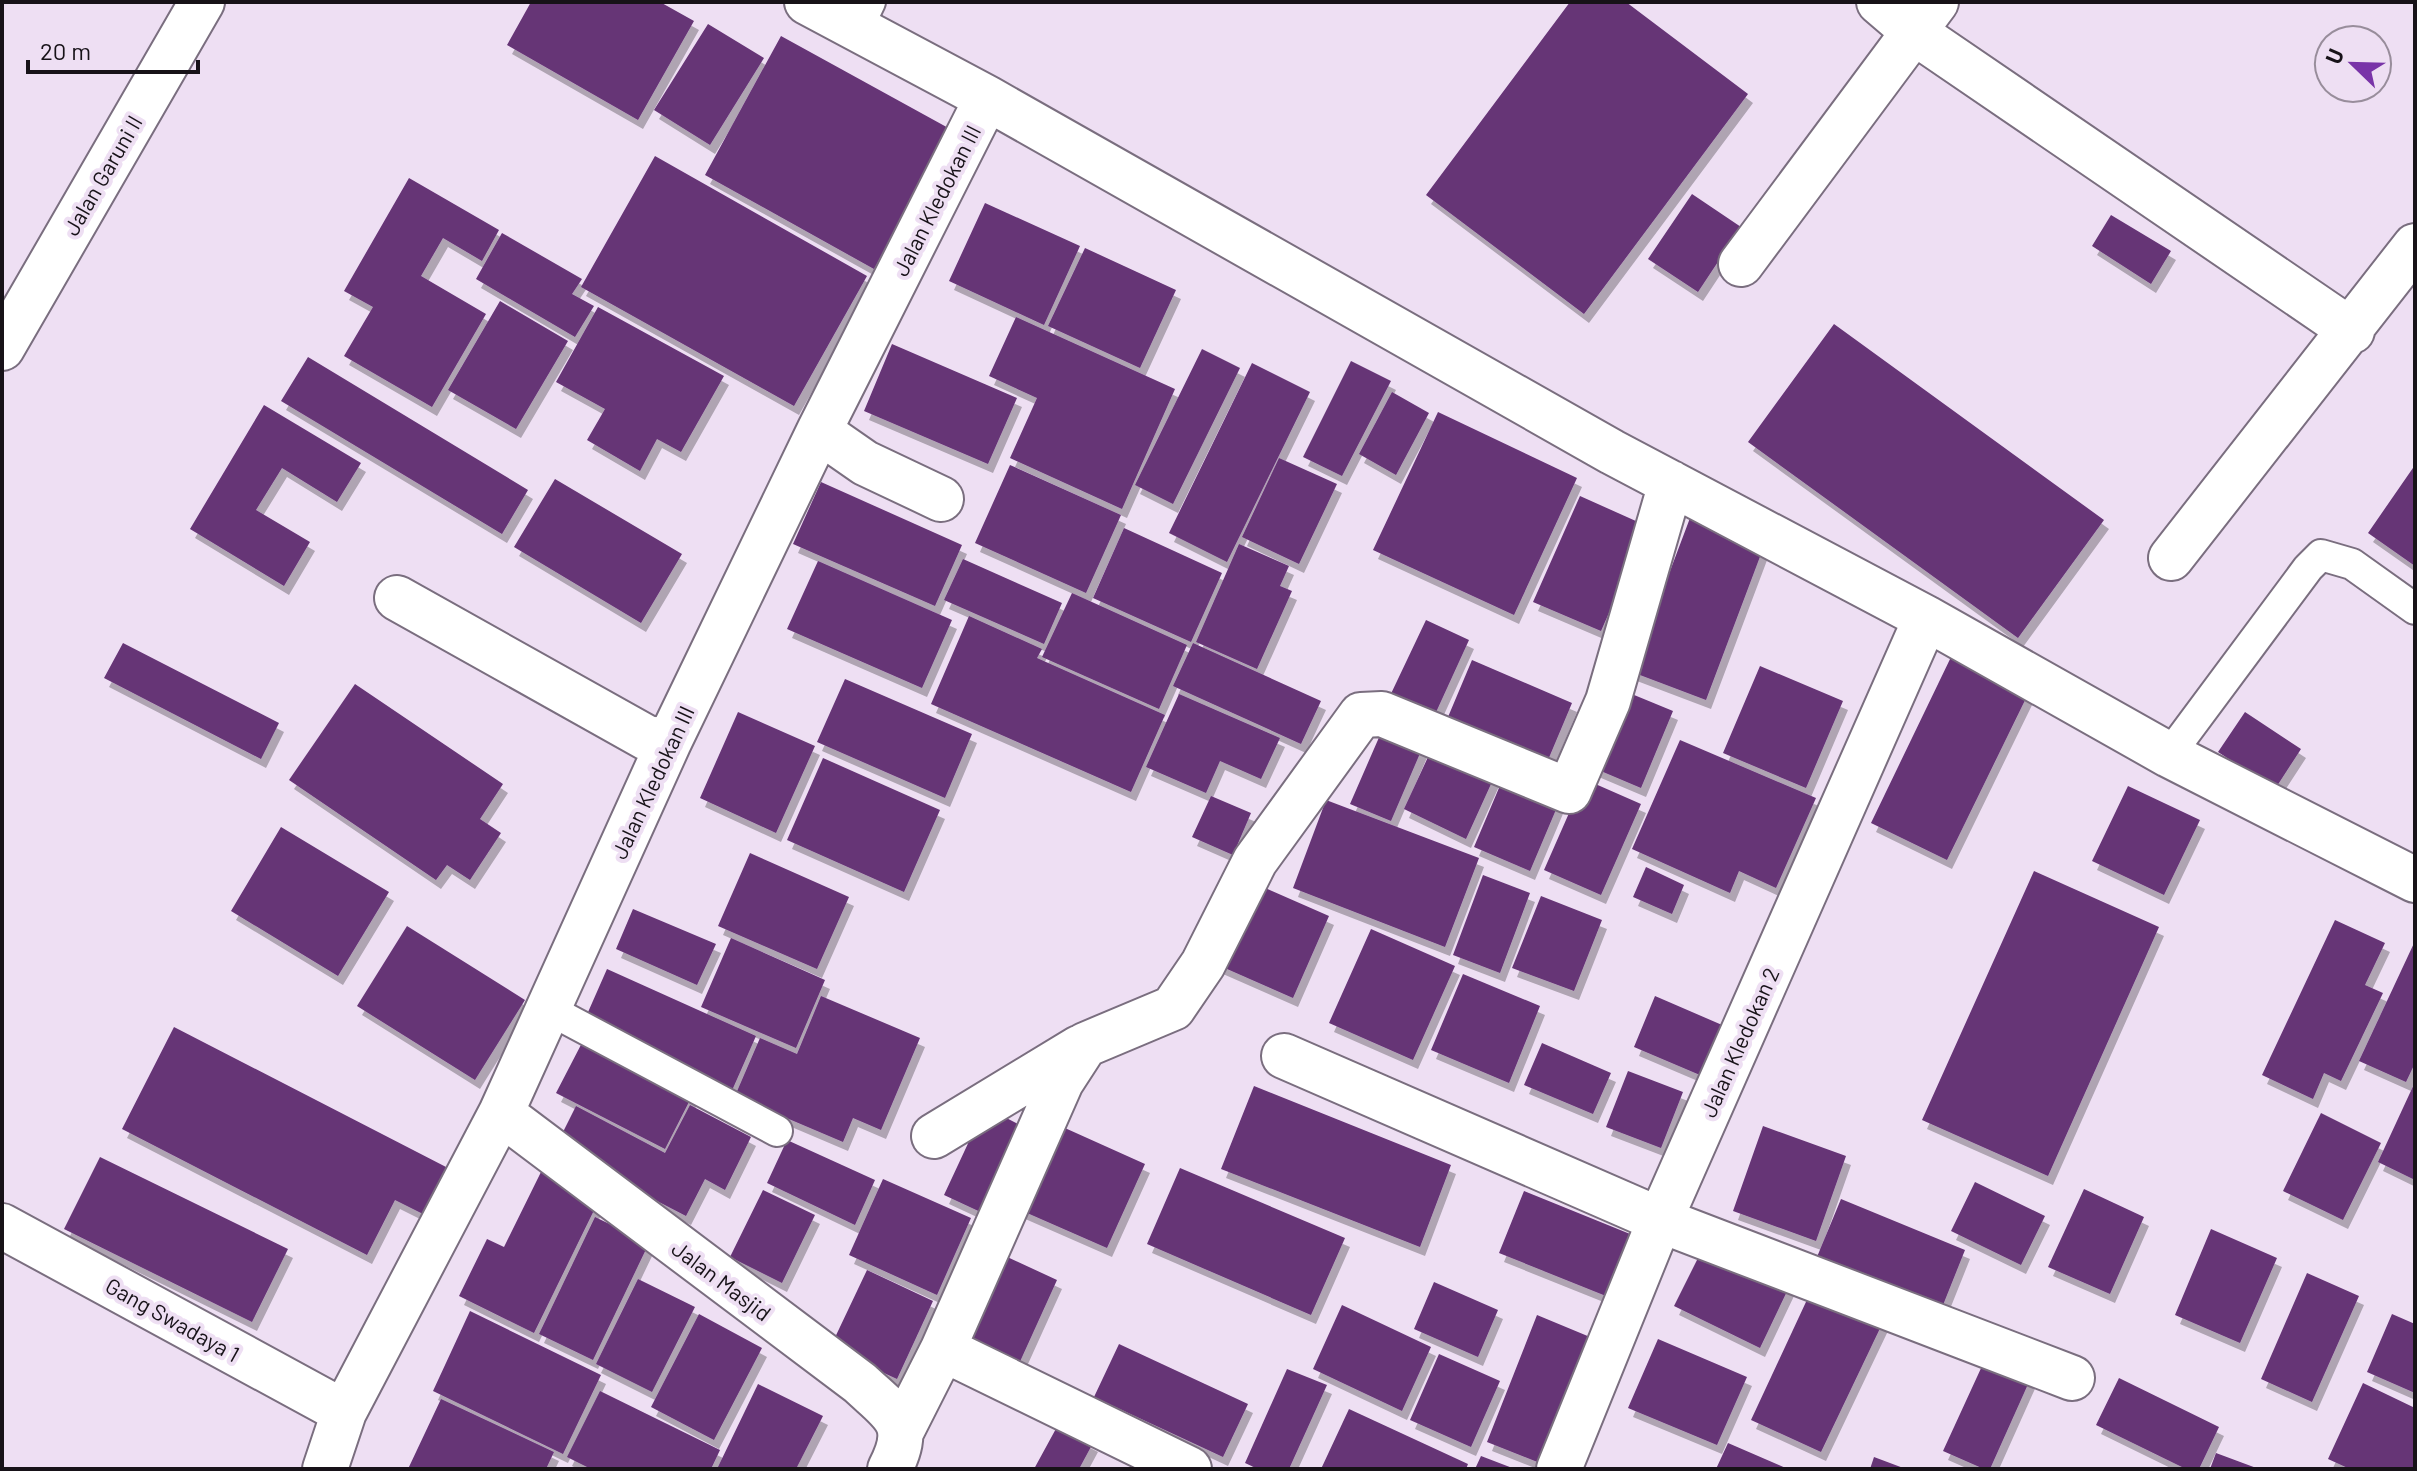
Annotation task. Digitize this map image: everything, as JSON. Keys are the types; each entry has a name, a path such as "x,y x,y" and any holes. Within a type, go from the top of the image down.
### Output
{"street":[{"name":"Jalan Garuni II","path":"2,348 202,2"},
{"path":"807,2 863,15 987,98 1671,483 1926,618 2169,755 2415,880"},
{"path":"1879,2 1925,17 2352,331"},
{"path":"1741,264 1925,17"},
{"name":"Jalan Kledokan III","path":"325,1469 344,1412 501,1113 669,742 819,431 987,98"},
{"path":"2171,558 2352,331 2415,246"},
{"path":"819,431 865,463 941,499"},
{"path":"934,1136 1085,1045 1173,1008 1203,964 1255,861 1361,715 1382,714 1569,791 1608,701 1671,483"},
{"path":"397,598 647,738 669,742"},
{"name":"Jalan Kledokan 2","path":"1559,1469 1660,1220 1926,618"},
{"path":"896,1450 1040,1126 1061,1082 1085,1045"},
{"path":"1284,1056 1660,1220 2072,1378"},
{"name":"Jalan Masjid","path":"501,1113 860,1383 899,1420 896,1450"},
{"name":"Gang Swadaya 1","path":"2,1226 344,1412"},
{"path":"943,1349 1189,1469"}],"lane":[{"path":"2169,755 2308,568 2321,555 2352,564 2415,609"},
{"path":"548,1009 661,1072 777,1131"}],"building":[{"path":"531,2 660,2 694,21 638,120 507,45"},
{"path":"1570,2 1626,2 1748,94 1584,314 1426,195"},
{"path":"708,24 764,58 710,145 654,110"},
{"path":"781,36 952,130 874,269 705,175"},
{"path":"655,156 867,276 794,406 581,287"},
{"path":"409,178 499,230 482,261 443,238 421,276 486,314 432,407 344,356 373,307 344,291"},
{"path":"1692,194 1741,227 1698,292 1648,259"},
{"path":"985,203 1080,246 1044,325 949,281"},
{"path":"2111,215 2171,251 2151,284 2092,246"},
{"path":"502,233 582,279 572,294 594,306 575,337 476,279"},
{"path":"1085,248 1176,290 1140,368 1048,326"},
{"path":"500,301 568,341 516,429 448,390"},
{"path":"598,307 724,376 681,452 657,439 640,471 587,440 605,409 556,382"},
{"path":"1016,317 1175,389 1122,509 1010,458 1037,398 989,376"},
{"path":"1834,324 2104,520 2018,638 1748,442"},
{"path":"892,344 1017,398 988,464 864,411"},
{"path":"1202,349 1240,368 1173,504 1135,485"},
{"path":"308,357 528,490 502,534 281,401"},
{"path":"1351,361 1391,381 1342,476 1303,457"},
{"path":"1252,363 1310,392 1227,562 1169,533"},
{"path":"1392,392 1429,413 1396,475 1359,454"},
{"path":"264,405 361,463 337,502 282,468 256,510 310,542 284,586 190,529"},
{"path":"1438,412 1577,478 1514,615 1373,550"},
{"path":"1279,458 1337,484 1299,564 1242,537"},
{"path":"1010,465 1121,515 1086,593 975,543"},
{"path":"2415,465 2415,566 2368,533"},
{"path":"555,479 682,554 641,623 514,547"},
{"path":"821,482 962,545 935,606 793,544"},
{"path":"1580,496 1647,526 1601,631 1533,602"},
{"path":"1690,518 1764,546 1706,700 1632,672"},
{"path":"1124,528 1222,573 1191,642 1093,598"},
{"path":"1239,544 1289,566 1280,586 1292,591 1257,669 1196,642"},
{"path":"963,559 1062,603 1044,644 944,600"},
{"path":"818,561 952,620 922,688 787,629"},
{"path":"1072,593 1187,645 1159,709 1042,657"},
{"path":"969,616 1042,649 1037,658 1165,715 1131,792 931,704"},
{"path":"1426,620 1469,640 1432,721 1388,700"},
{"path":"123,643 279,723 261,759 104,678"},
{"path":"1193,643 1321,701 1301,744 1173,686"},
{"path":"1952,655 2029,692 1947,860 1871,823"},
{"path":"1472,660 1572,703 1548,760 1448,717"},
{"path":"1760,666 1843,701 1806,788 1723,753"},
{"path":"845,679 972,734 945,798 817,742"},
{"path":"355,684 503,784 480,819 501,833 470,880 447,865 436,880 289,780"},
{"path":"1622,690 1673,711 1641,788 1589,766"},
{"path":"1179,694 1280,738 1261,779 1220,761 1206,793 1146,767"},
{"path":"738,712 815,746 776,833 700,798"},
{"path":"2245,712 2301,749 2275,789 2218,752"},
{"path":"1384,726 1424,744 1391,821 1350,804"},
{"path":"1680,740 1816,798 1776,888 1739,871 1730,893 1632,849"},
{"path":"1434,744 1496,773 1466,839 1404,809"},
{"path":"823,758 940,810 904,892 787,840"},
{"path":"1507,769 1563,793 1530,871 1474,847"},
{"path":"1584,779 1641,804 1601,895 1544,870"},
{"path":"2128,786 2200,820 2164,895 2092,861"},
{"path":"1211,796 1251,813 1233,855 1192,837"},
{"path":"1326,800 1479,858 1445,947 1293,888"},
{"path":"281,827 389,892 338,976 231,911"},
{"path":"750,853 849,897 817,969 718,926"},
{"path":"1646,867 1684,885 1672,914 1633,897"},
{"path":"2034,871 2159,927 2048,1176 1922,1120"},
{"path":"1483,875 1530,893 1500,973 1453,955"},
{"path":"1254,883 1329,916 1293,998 1218,965"},
{"path":"1541,896 1602,920 1574,991 1512,968"},
{"path":"633,909 716,944 697,985 616,949"},
{"path":"2335,920 2385,943 2365,985 2383,993 2341,1081 2324,1073 2313,1099 2262,1075"},
{"path":"407,926 525,1000 475,1080 357,1006"},
{"path":"1371,929 1455,966 1413,1060 1329,1023"},
{"path":"731,938 825,980 796,1048 701,1007"},
{"path":"2415,941 2415,1063 2406,1082 2359,1061"},
{"path":"607,969 756,1036 730,1095 666,1066 670,1057 585,1019"},
{"path":"1463,974 1540,1006 1509,1083 1431,1050"},
{"path":"821,996 920,1038 881,1130 853,1118 843,1142 735,1096 760,1038 797,1054"},
{"path":"1655,996 1729,1028 1707,1078 1634,1047"},
{"path":"174,1027 448,1168 423,1214 395,1200 367,1255 122,1129"},
{"path":"584,1039 692,1096 665,1149 556,1093"},
{"path":"1542,1043 1611,1073 1593,1114 1524,1085"},
{"path":"1628,1071 1683,1092 1661,1148 1606,1127"},
{"path":"2415,1082 2415,1180 2378,1162"},
{"path":"1254,1086 1451,1165 1420,1247 1221,1169"},
{"path":"690,1105 751,1137 725,1190 705,1179 686,1216 555,1148 576,1106 665,1153"},
{"path":"985,1107 1026,1128 987,1215 944,1195"},
{"path":"2321,1113 2381,1143 2343,1220 2283,1191"},
{"path":"1056,1124 1145,1164 1107,1248 1018,1209"},
{"path":"1763,1126 1846,1156 1816,1241 1733,1211"},
{"path":"787,1140 875,1180 855,1225 767,1183"},
{"path":"100,1157 288,1249 252,1322 64,1229"},
{"path":"1180,1168 1345,1238 1311,1315 1147,1244"},
{"path":"541,1172 599,1200 534,1333 459,1296 487,1239 504,1247"},
{"path":"883,1179 971,1218 937,1295 849,1255"},
{"path":"1975,1182 2045,1216 2021,1265 1951,1231"},
{"path":"2084,1189 2144,1217 2110,1294 2048,1267"},
{"path":"763,1190 815,1215 782,1283 730,1257"},
{"path":"1524,1191 1635,1236 1611,1298 1499,1253"},
{"path":"1841,1199 1965,1250 1937,1320 1812,1269"},
{"path":"595,1217 649,1243 593,1360 539,1334"},
{"path":"2211,1229 2277,1258 2240,1343 2175,1315"},
{"path":"1705,1244 1790,1285 1760,1348 1674,1306"},
{"path":"1003,1255 1057,1280 1013,1377 958,1351"},
{"path":"867,1270 933,1301 897,1379 830,1348"},
{"path":"2307,1273 2359,1296 2312,1402 2261,1379"},
{"path":"638,1279 695,1307 652,1392 596,1364"},
{"path":"1434,1282 1498,1310 1478,1357 1414,1329"},
{"path":"1812,1289 1883,1322 1821,1452 1751,1420"},
{"path":"1342,1305 1431,1347 1402,1411 1313,1369"},
{"path":"470,1311 601,1375 563,1454 433,1391"},
{"path":"699,1314 762,1348 714,1440 651,1407"},
{"path":"2392,1314 2415,1324 2415,1393 2367,1372"},
{"path":"1537,1315 1590,1337 1540,1463 1487,1442"},
{"path":"1658,1339 1747,1377 1717,1445 1628,1408"},
{"path":"1119,1344 1248,1404 1223,1457 1094,1397"},
{"path":"1988,1353 2033,1373 1990,1469 1984,1469 1943,1451"},
{"path":"1439,1354 1500,1381 1471,1447 1410,1420"},
{"path":"1287,1369 1327,1385 1289,1469 1258,1469 1245,1463"},
{"path":"2119,1378 2219,1427 2199,1469 2186,1469 2096,1425"},
{"path":"2363,1383 2415,1408 2415,1469 2350,1469 2328,1459"},
{"path":"758,1384 823,1416 796,1469 717,1469"},
{"path":"600,1391 720,1450 711,1469 591,1469 567,1457"},
{"path":"441,1399 554,1452 546,1469 408,1469"},
{"path":"1349,1409 1468,1464 1466,1469 1321,1469"},
{"path":"1058,1425 1093,1443 1079,1469 1034,1469"},
{"path":"1728,1443 1788,1469 1716,1469"},
{"path":"2216,1453 2259,1469 2210,1469"},
{"path":"1481,1456 1515,1469 1475,1469"},
{"path":"1874,1457 1906,1469 1870,1469"}]}
